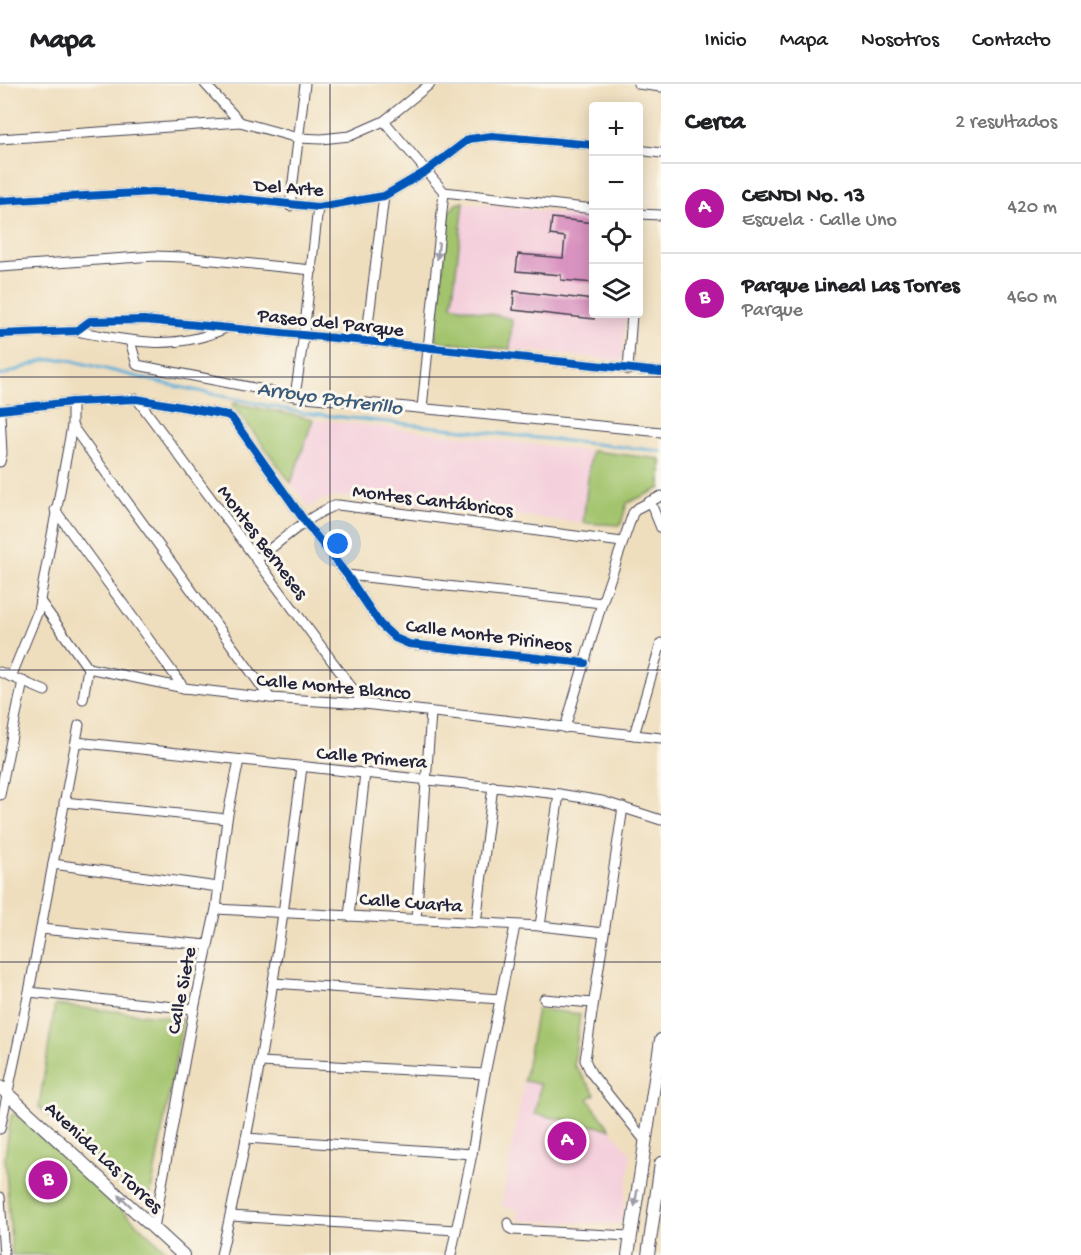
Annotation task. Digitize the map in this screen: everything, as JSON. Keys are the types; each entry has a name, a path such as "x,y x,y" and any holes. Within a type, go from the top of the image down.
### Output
{"street":[{"path":"205,84 240,122"},
{"path":"290,206 305,84"},
{"path":"0,139 240,122 298,138 350,136 384,121 430,84"},
{"path":"638,84 661,87"},
{"path":"384,121 444,192 589,207"},
{"name":"Del Arte","path":"0,201 153,192 231,197 290,206 318,207 384,196 425,172 469,139 480,137 589,145"},
{"path":"643,151 661,153"},
{"path":"422,408 444,192"},
{"path":"366,341 384,196"},
{"path":"295,396 318,207"},
{"path":"643,214 661,215"},
{"path":"0,267 154,256 312,270"},
{"path":"628,370 632,318"},
{"name":"Paseo del Parque","path":"76,331 87,321 118,319 304,334 661,372"},
{"name":"Paseo del Parque","path":"0,334 76,331 130,341 172,342 206,337 227,327"},
{"path":"130,341 136,365 295,396 661,432"},
{"name":"Calle Monte Pirineos","path":"0,411 72,402 137,399 230,416 386,631 395,638 409,644 585,663"},
{"name":"Montes Berneses","path":"137,399 364,704"},
{"path":"11,676 38,611 72,426 72,402"},
{"path":"0,411 2,454 0,462"},
{"path":"72,426 270,698"},
{"path":"565,728 602,603 633,513 661,496"},
{"path":"650,501 661,528"},
{"name":"Montes Cantábricos","path":"256,560 306,522 330,507 338,505 622,542"},
{"path":"55,510 184,688"},
{"path":"347,575 602,603"},
{"path":"40,601 88,668 83,699"},
{"path":"634,735 661,643"},
{"name":"Calle Monte Blanco","path":"88,668 184,688 270,698 364,704 661,738"},
{"path":"0,672 45,691"},
{"path":"0,795 22,681"},
{"path":"416,920 431,713"},
{"path":"0,1129 3,1090 29,992 79,725"},
{"name":"Calle Primera","path":"76,742 559,794 602,801 661,820"},
{"name":"Calle Siete","path":"154,1227 194,1009 216,909 227,819 239,760"},
{"path":"221,1255 246,1138 285,912 302,767"},
{"path":"349,916 365,773"},
{"path":"476,923 493,786"},
{"path":"540,926 559,794"},
{"path":"64,802 227,819"},
{"path":"623,807 585,1054 586,1064 646,1142"},
{"path":"53,864 218,887"},
{"name":"Calle Cuarta","path":"216,909 540,926 604,933"},
{"path":"452,1255 515,926"},
{"path":"41,929 207,945"},
{"path":"273,983 500,999"},
{"path":"29,992 194,1009"},
{"path":"544,999 593,1004"},
{"path":"628,1255 661,1040"},
{"path":"260,1062 485,1074"},
{"name":"Avenida Las Torres","path":"3,1090 183,1255"},
{"path":"246,1138 472,1154"},
{"path":"648,1255 658,1209 661,1163"},
{"path":"0,1197 4,1255"},
{"path":"230,1216 456,1230"},
{"path":"508,1223 513,1230 630,1236"}],"shaded area":[{"path":"464,202 589,217 589,318 626,318 622,361 510,349 511,319 452,305"},
{"path":"313,419 591,451 583,523 348,497 320,501 309,508 291,483"},
{"path":"524,1081 540,1084 535,1114 610,1129 631,1154 622,1220 618,1224 520,1221 517,1218 518,1210 501,1206"}],"green space":[{"path":"464,202 452,305 512,319 510,349 440,342 435,339 449,212 456,204"},
{"path":"233,403 313,419 291,483 233,408"},
{"path":"591,451 661,459 661,488 627,503 619,525 583,523"},
{"path":"55,1005 183,1020 150,1197 143,1200 39,1107"},
{"path":"537,1009 580,1014 574,1065 595,1094 588,1099 610,1129 535,1114 540,1084 524,1081"},
{"path":"15,1113 171,1255 12,1255 5,1157 11,1116"}],"building":[{"path":"552,218 589,222 589,283 561,280 561,275 516,271 518,254 563,258 565,237 550,235"},
{"path":"514,291 589,299 589,318 594,319 513,310"}],"waterway":[{"name":"Arroyo Potrerillo","path":"0,376 45,360 65,359 170,385 303,413 661,451"}],"cycle path":[{"path":"0,201 153,192 185,193 318,207 384,196 425,172 469,139 492,136 589,145"},
{"path":"0,334 76,331 90,321 144,320 661,372"},
{"path":"0,410 72,402 137,399 227,415 232,418 306,523 347,575 380,624 395,638 409,644 585,663"}],"place":[{"name":"CENDI No. 13","path":"567,1141"},
{"name":"Parque Lineal Las Torres","path":"48,1180"}]}
